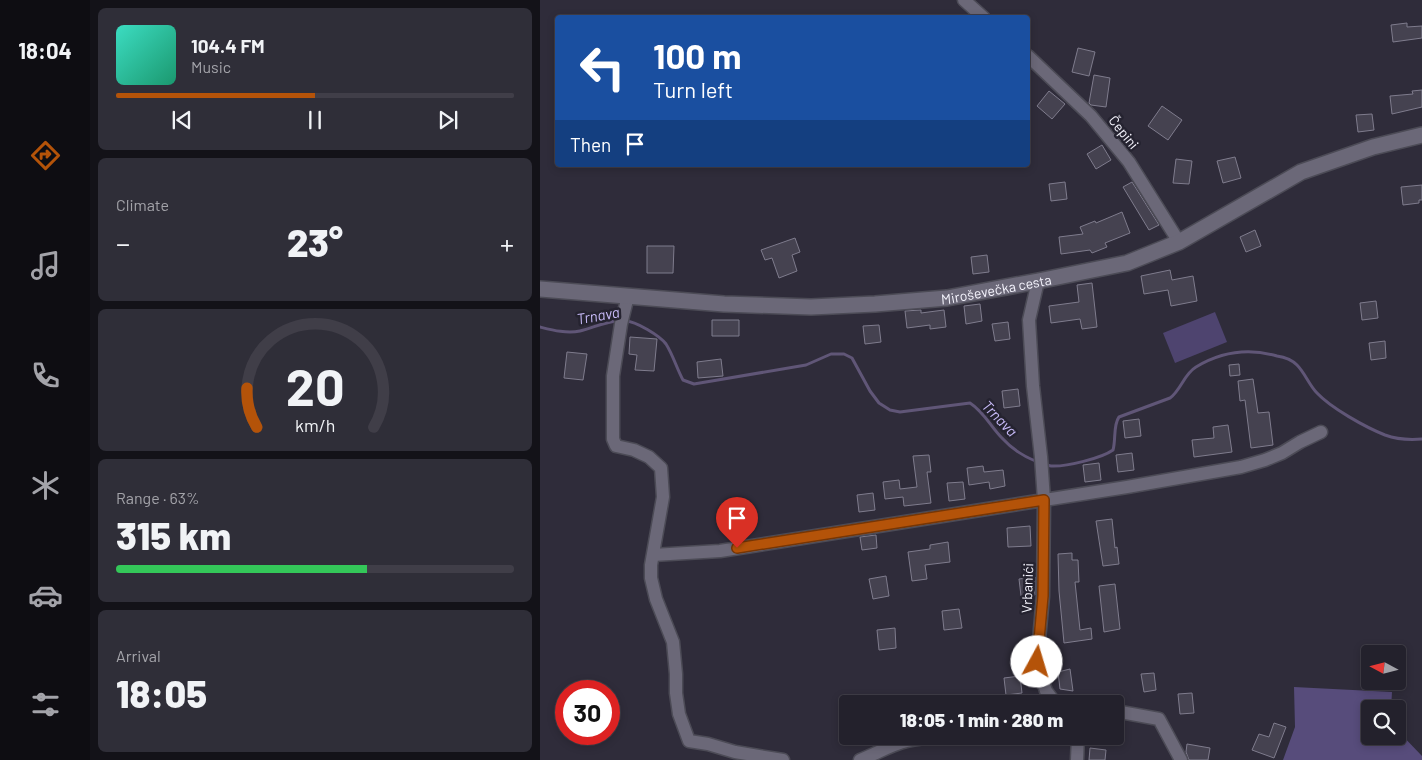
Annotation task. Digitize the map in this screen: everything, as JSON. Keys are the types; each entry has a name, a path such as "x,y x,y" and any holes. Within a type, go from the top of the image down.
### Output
{"main road":[{"name":"Miroševečka cesta","path":"540,289 724,304 811,307 947,298 1127,263 1179,242 1301,172 1373,147 1422,135"}],"street":[{"path":"964,0 981,15"},
{"name":"Čepini","path":"1030,58 1091,116 1129,162 1179,242"},
{"name":"Vrbanići","path":"1038,281 1030,320 1033,386 1044,500 1043,596 1037,662 1048,695"},
{"path":"628,296 613,376 613,439 616,446 634,450 649,457 661,468 663,497 651,578 656,599 673,642 679,714 689,740 735,752 782,760"},
{"path":"653,555 720,551 1127,487 1241,467 1273,457 1321,432"},
{"path":"1124,713 1159,719 1181,760"},
{"path":"860,760 893,745"},
{"path":"1077,760 1078,745"}],"shaded area":[{"path":"1215,312 1227,342 1175,363 1163,333"},
{"path":"1294,687 1392,692 1392,700 1361,700 1361,745 1406,745 1406,739 1422,756 1422,760 1283,760 1295,727"}],"building":[{"path":"1407,23 1407,27 1422,26 1422,38 1393,42 1391,25"},
{"path":"1078,48 1095,52 1089,76 1072,72"},
{"path":"1094,75 1110,78 1106,107 1089,103"},
{"path":"1422,90 1422,107 1392,114 1390,96 1413,94 1412,91"},
{"path":"1049,91 1065,104 1052,119 1037,106"},
{"path":"1162,106 1182,120 1168,140 1148,126"},
{"path":"1372,114 1374,130 1358,132 1356,115"},
{"path":"1102,145 1111,160 1096,169 1087,154"},
{"path":"1235,157 1241,178 1223,183 1217,161"},
{"path":"1176,159 1192,161 1189,184 1173,183"},
{"path":"1065,182 1067,199 1051,201 1049,184"},
{"path":"1132,182 1159,225 1149,230 1123,187"},
{"path":"1422,185 1422,200 1419,200 1419,203 1403,205 1401,187"},
{"path":"1122,212 1130,233 1105,243 1107,247 1092,253 1090,250 1061,254 1059,237 1083,234 1080,227 1095,221 1096,223"},
{"path":"1255,230 1261,246 1246,252 1240,237"},
{"path":"795,238 800,252 792,255 797,271 779,278 772,258 765,260 761,250"},
{"path":"647,246 674,246 673,273 647,273"},
{"path":"987,255 989,272 973,274 971,257"},
{"path":"1170,270 1172,280 1193,276 1197,301 1171,306 1168,290 1144,294 1141,276"},
{"path":"1092,283 1097,327 1082,329 1080,319 1051,323 1049,306 1079,302 1077,285"},
{"path":"1376,301 1378,318 1362,320 1360,303"},
{"path":"980,304 982,321 966,324 964,306"},
{"path":"921,310 921,313 944,310 946,327 930,329 930,325 907,328 905,311"},
{"path":"712,320 739,320 739,336 712,336"},
{"path":"1008,322 1010,339 995,341 992,324"},
{"path":"879,325 881,342 865,344 863,326"},
{"path":"630,337 657,339 654,371 635,370 637,355 629,354"},
{"path":"1385,341 1386,358 1371,360 1369,343"},
{"path":"567,352 587,354 583,380 564,378"},
{"path":"721,359 723,376 698,378 697,362"},
{"path":"1239,364 1240,375 1230,376 1229,365"},
{"path":"1253,379 1258,413 1269,412 1273,445 1251,448 1245,400 1240,401 1238,381"},
{"path":"1018,389 1020,406 1004,408 1002,391"},
{"path":"1139,419 1141,436 1125,438 1123,421"},
{"path":"1228,425 1232,452 1194,457 1192,440 1214,438 1213,427"},
{"path":"1132,453 1134,470 1118,472 1116,455"},
{"path":"929,455 931,472 927,472 931,503 904,506 903,497 885,499 883,482 899,480 900,489 917,487 913,456"},
{"path":"1099,463 1101,480 1085,482 1083,465"},
{"path":"983,466 984,472 1003,470 1005,486 990,489 989,482 969,485 967,468"},
{"path":"963,482 965,499 949,501 947,483"},
{"path":"873,493 875,510 859,512 857,495"},
{"path":"1112,519 1119,564 1103,566 1096,521"},
{"path":"1030,526 1031,546 1008,547 1007,528"},
{"path":"876,535 877,548 862,550 860,537"},
{"path":"948,542 950,562 925,565 927,579 912,581 908,552 930,549 930,545"},
{"path":"1072,553 1072,560 1078,560 1079,582 1075,582 1080,630 1091,628 1092,639 1064,643 1058,554"},
{"path":"886,576 889,596 873,599 869,579"},
{"path":"1035,577 1035,595 1021,596 1019,579"},
{"path":"1115,584 1120,629 1104,632 1099,586"},
{"path":"959,609 962,628 944,630 942,611"},
{"path":"895,628 896,648 879,650 877,630"},
{"path":"1070,669 1073,691 1060,689 1058,672"},
{"path":"1154,673 1156,690 1144,692 1141,674"},
{"path":"1020,676 1022,693 1006,695 1004,678"},
{"path":"1192,693 1194,713 1180,714 1178,694"},
{"path":"1274,723 1286,727 1274,758 1252,750 1259,734 1269,737"},
{"path":"1187,744 1210,748 1208,760 1189,760 1186,752"},
{"path":"1090,748 1106,750 1105,760 1089,760"}],"waterway":[{"name":"Trnava","path":"540,327 575,332 619,321"},
{"name":"Trnava","path":"625,321 641,326 663,341 683,380 694,384 806,365 831,354 844,354 852,358 870,391 879,403 890,410 900,412 970,403 1010,446 1038,462"},
{"name":"Trnava","path":"1044,463 1051,466 1065,465 1093,459 1108,453 1113,450 1116,424 1119,417 1170,398 1196,367 1215,358 1246,352 1282,357 1293,362 1300,368 1314,390 1323,399 1339,411 1368,427 1385,435 1408,439 1422,439"}],"route":[{"path":"737,548 1044,500 1043,596 1037,662"}]}
